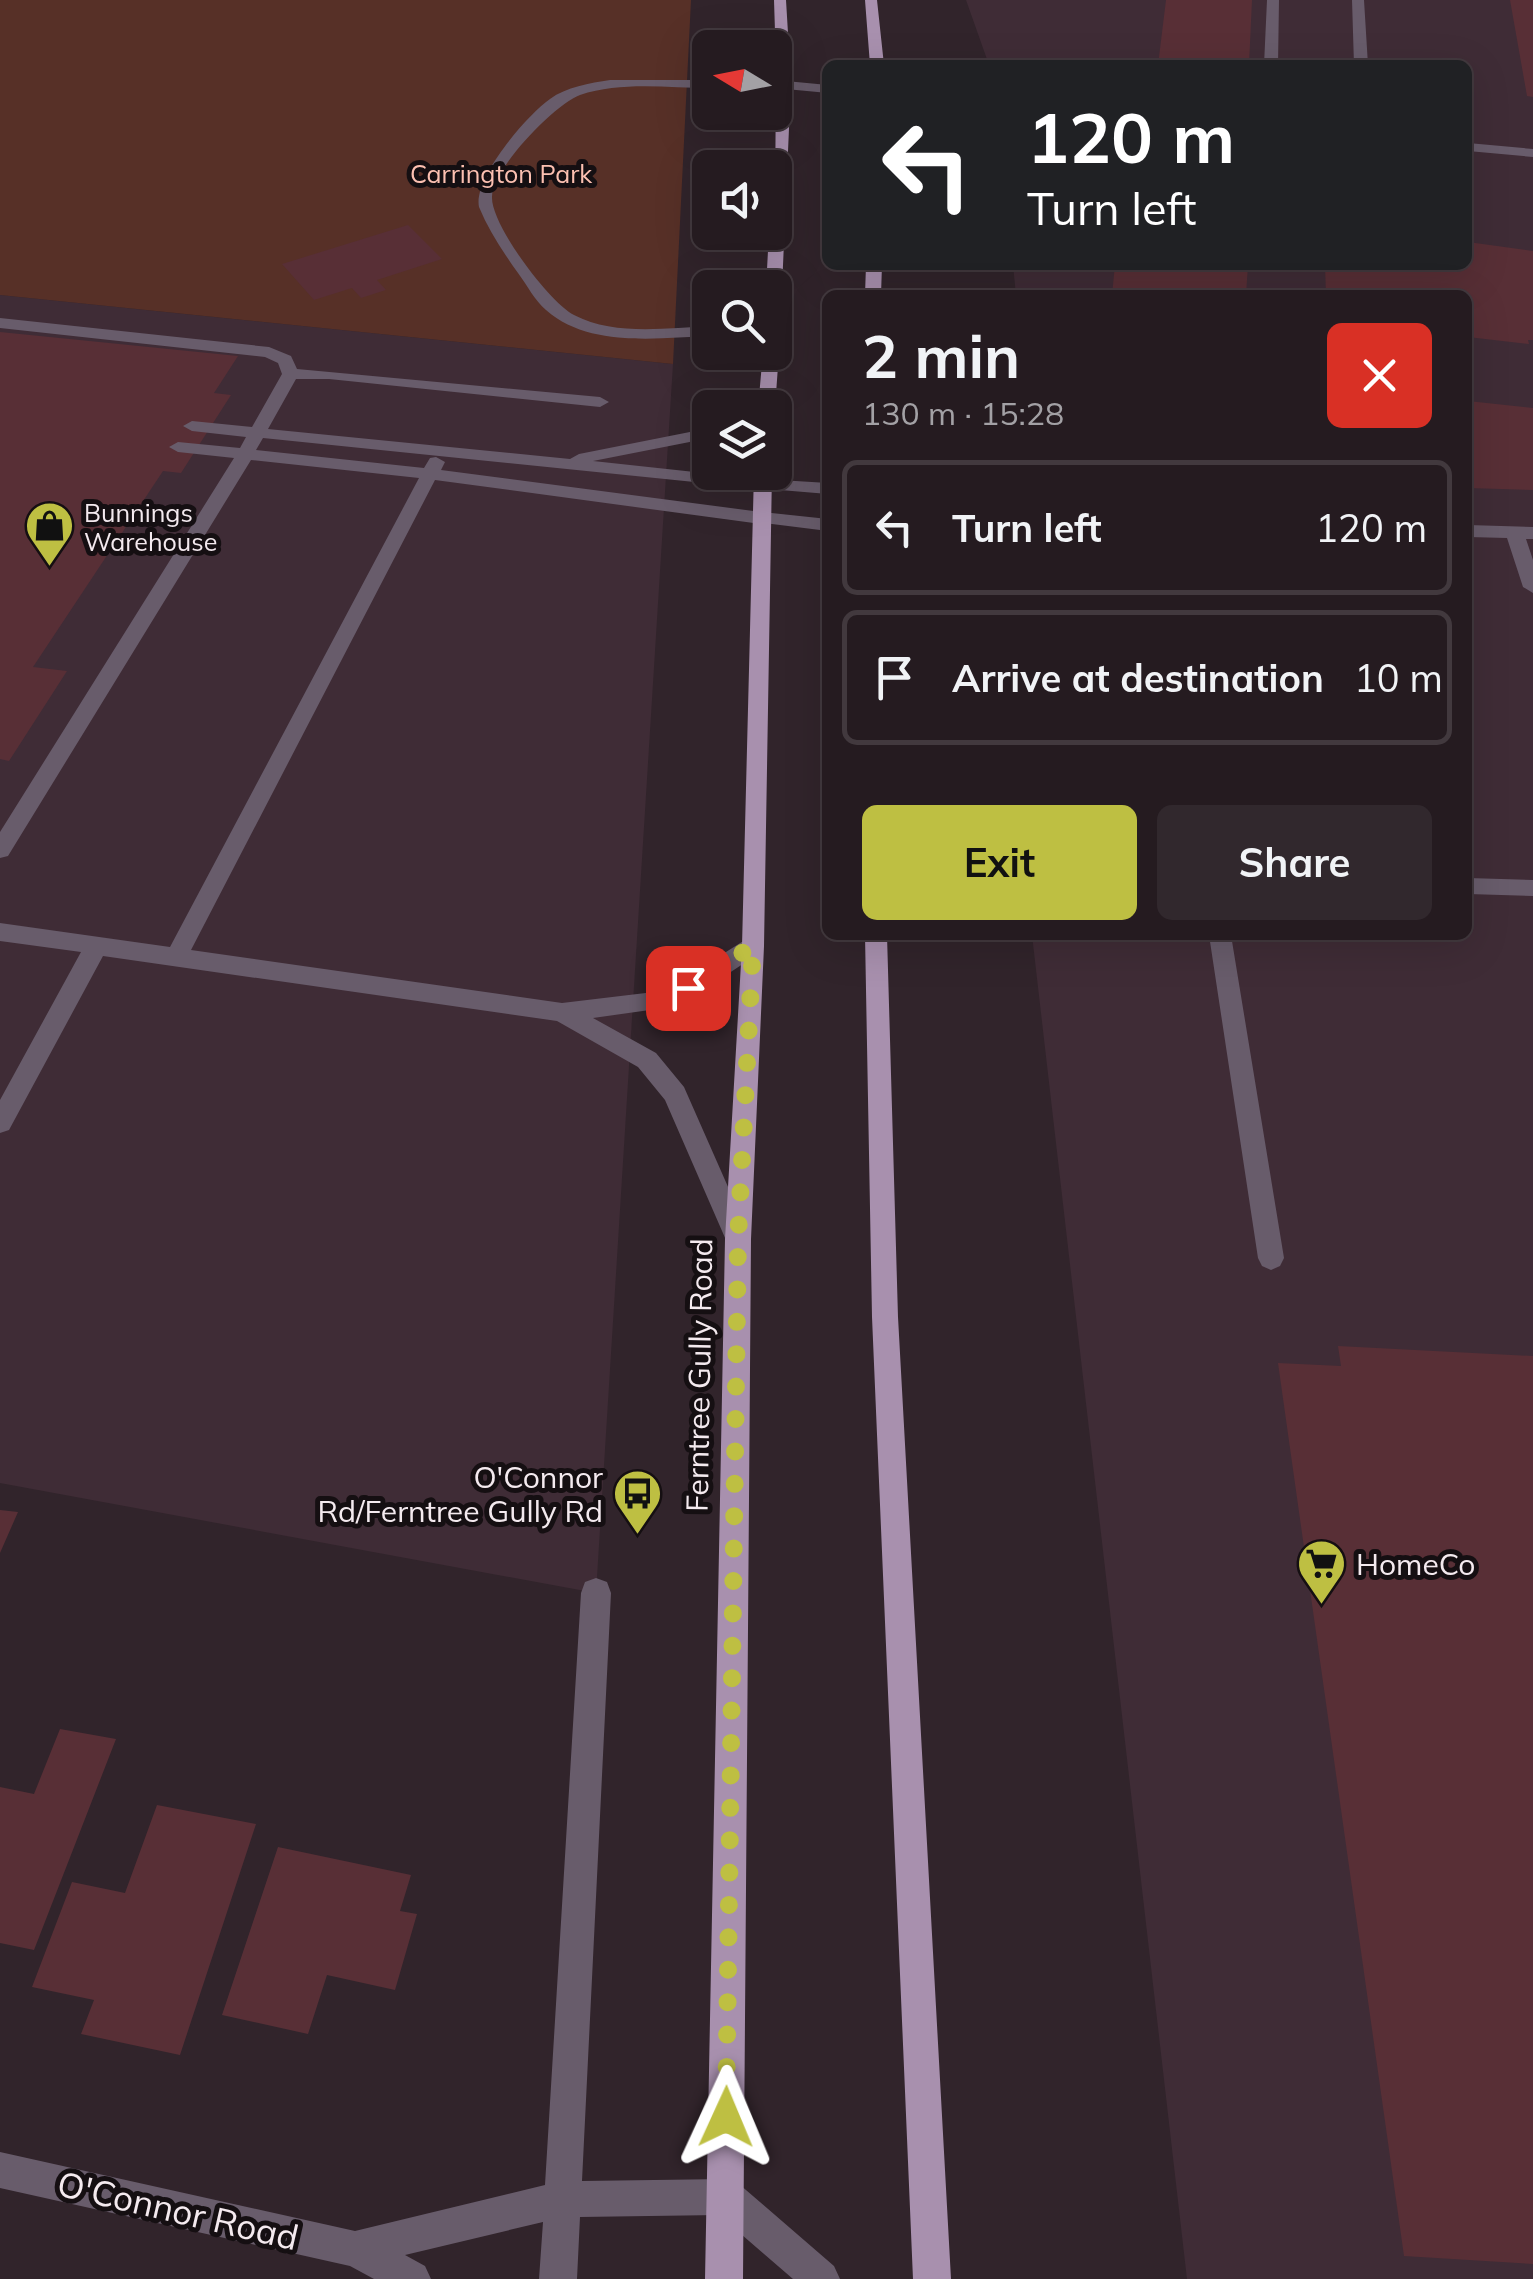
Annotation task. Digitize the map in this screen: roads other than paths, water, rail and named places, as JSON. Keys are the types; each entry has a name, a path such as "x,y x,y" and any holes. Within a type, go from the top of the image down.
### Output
{"main road":[{"path":"780,0 780,30"},
{"path":"871,0 877,60"},
{"path":"774,270 778,130"},
{"name":"Ferntree Gully Road","path":"724,2279 738,1239 753,946 762,490"},
{"path":"876,940 885,1317 932,2279"}],"street":[{"path":"1271,60 1273,0"},
{"path":"1358,0 1362,60"},
{"path":"692,84 600,86 566,95 491,176 484,195 493,220 548,304 560,314 610,330 692,331"},
{"path":"792,85 822,88"},
{"path":"1472,147 1533,153"},
{"path":"0,323 269,352 285,360 290,374 245,455 0,850"},
{"path":"290,374 328,374 600,402"},
{"path":"192,426 549,464 692,473"},
{"path":"549,464 692,436"},
{"path":"178,447 429,474 822,524"},
{"path":"176,957 440,453"},
{"path":"792,483 822,488"},
{"path":"1472,531 1524,532 1533,587"},
{"path":"1472,886 1533,888"},
{"path":"0,932 562,1012 656,1001 688,988 753,946"},
{"path":"1221,940 1271,1258"},
{"path":"0,1123 96,945"},
{"path":"562,1012 647,1060 675,1094 738,1239"},
{"path":"558,2279 596,1593"},
{"name":"O'Connor Road","path":"0,2170 355,2249 412,2279"},
{"path":"726,2197 821,2279"},
{"name":"O'Connor Road","path":"355,2249 562,2199 726,2197"}],"place":[{"name":"Bunnings Warehouse","path":"49,568"},
{"name":"O'Connor Rd/Ferntree Gully Rd","path":"638,1536"},
{"name":"HomeCo","path":"1321,1606"}],"park label":[{"name":"Carrington Park","path":"501,173"}]}
